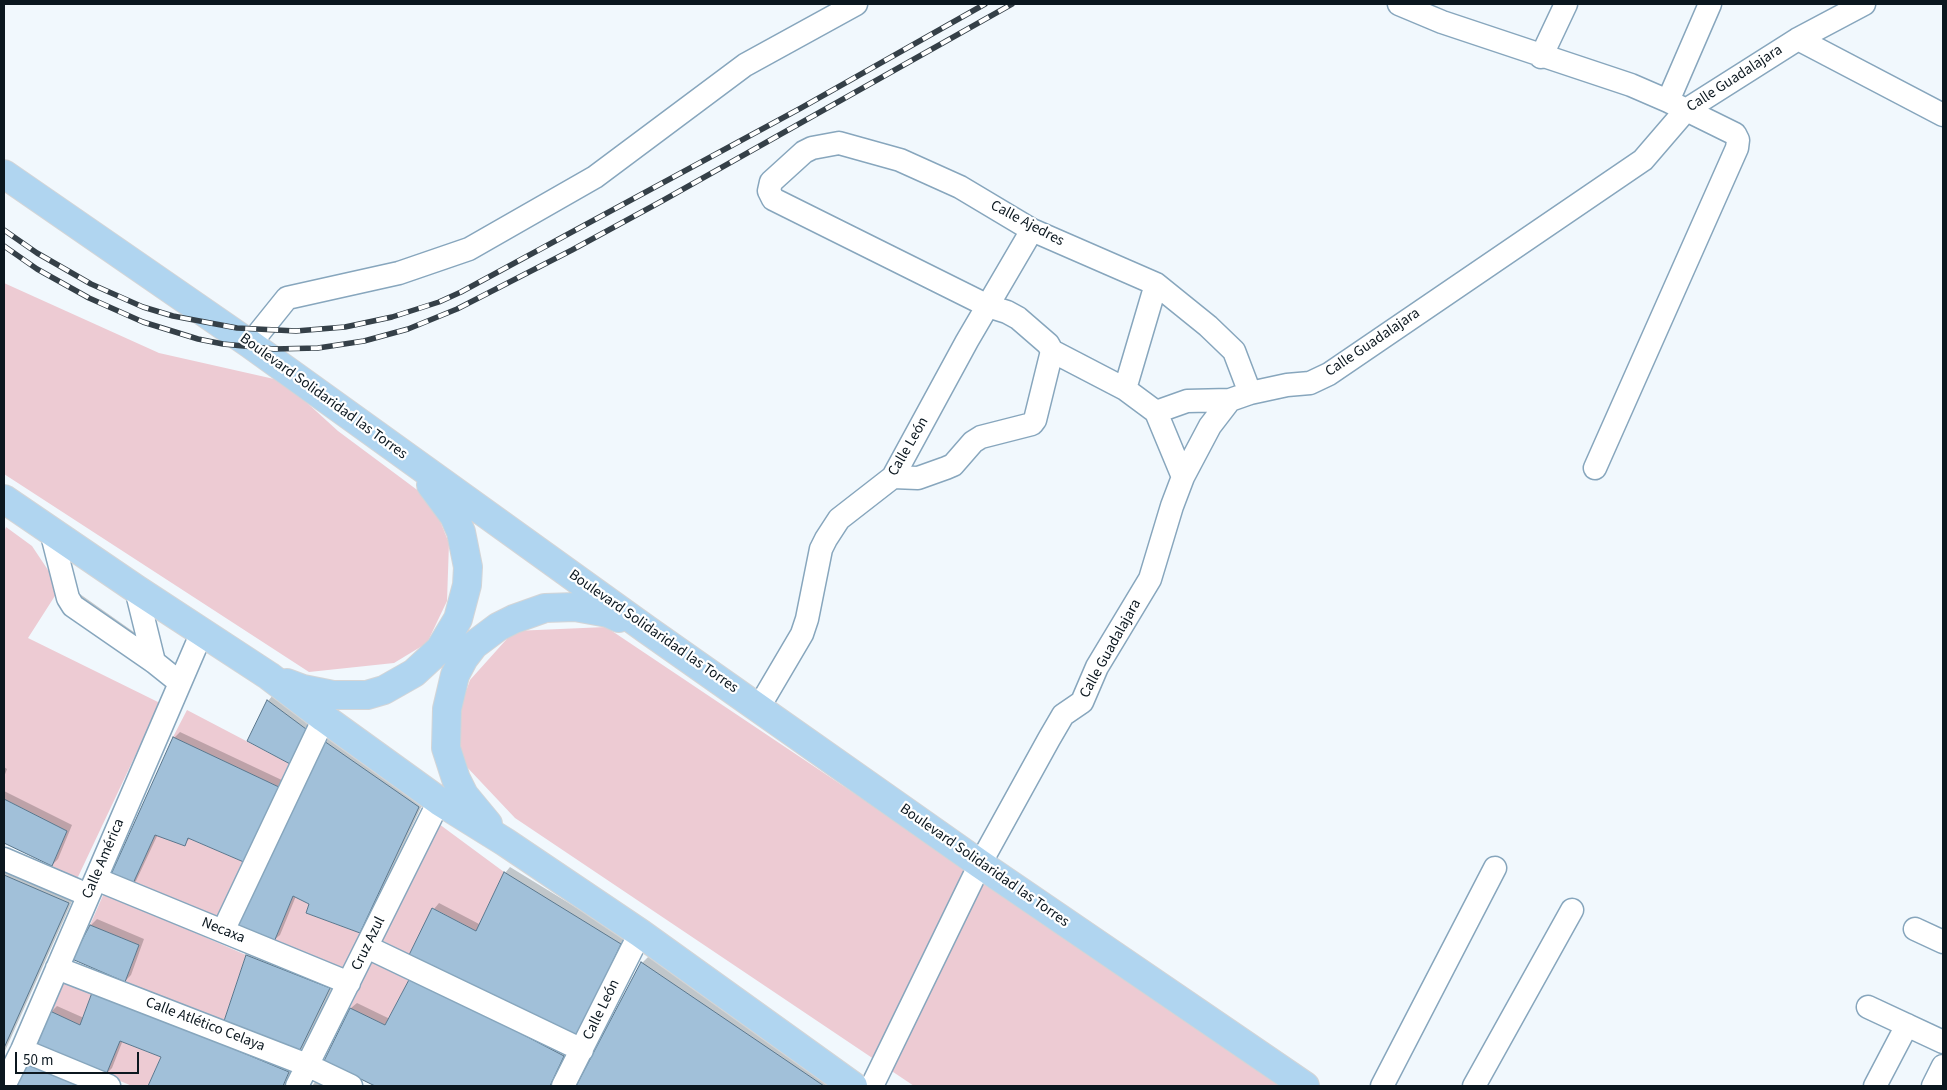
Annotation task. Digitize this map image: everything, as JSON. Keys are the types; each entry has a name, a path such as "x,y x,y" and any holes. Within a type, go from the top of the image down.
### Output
{"main road":[{"name":"Boulevard Solidaridad las Torres","path":"4,174 250,344 646,629 980,864 1305,1086"},
{"path":"269,676 303,689 333,695 367,695 384,690 414,673 440,649 450,635 458,619 467,585 468,567 460,532 454,516 445,502 419,472 394,448"},
{"path":"4,499 136,589 269,676 439,802 504,842 640,933 853,1086"},
{"path":"504,842 464,794 456,779 446,748 447,709 456,675 464,658 474,645 498,627 545,608 574,607 608,613 646,629"}],"street":[{"path":"250,344 287,298 399,273 469,249 486,240 595,177 745,65 856,4"},
{"path":"1399,4 1442,22 1541,57 1615,79 1735,134 1738,140 1737,148 1595,468"},
{"path":"1541,57 1566,4"},
{"path":"1677,106 1710,4"},
{"name":"Calle Guadalajara","path":"872,1086 980,864 1049,739 1063,716 1082,702 1097,668 1150,579 1172,506 1183,477 1210,426 1240,396 1287,385 1310,383 1329,374 1643,160 1677,106 1864,4"},
{"path":"1798,39 1943,115"},
{"name":"Calle Ajedres","path":"988,306 770,196 771,182 804,152 812,148 839,143 900,160 960,187 1032,230 1156,284 1208,326 1234,351 1240,396"},
{"name":"Calle León","path":"759,707 802,634 826,539 839,519 893,477 1032,230"},
{"path":"1125,389 1156,284"},
{"path":"988,306 1018,318 1048,344 1052,351 1125,389 1156,412 1183,477"},
{"path":"893,477 918,478 946,468 953,465 973,442 981,437 1032,424 1035,420 1052,351"},
{"path":"1156,412 1187,401 1240,396"},
{"path":"51,531 68,598 73,606 180,682"},
{"path":"136,589 154,662"},
{"name":"Calle América","path":"5,1083 22,1050 202,632"},
{"path":"223,932 324,718"},
{"name":"Cruz Azul","path":"297,1086 439,802"},
{"name":"Necaxa","path":"4,859 223,932 350,983"},
{"path":"1382,1086 1495,868"},
{"path":"1474,1086 1572,910"},
{"path":"1915,929 1943,942"},
{"name":"Calle León","path":"563,1086 640,933"},
{"path":"367,947 582,1050"},
{"name":"Calle Atlético Celaya","path":"57,968 307,1065 351,1086"},
{"path":"1868,1007 1943,1042"},
{"path":"1875,1086 1907,1025"},
{"path":"22,1050 109,1086"},
{"path":"1933,1086 1943,1066"}],"shaded area":[{"path":"4,283 159,353 283,381 338,431 432,501 449,543 447,601 427,643 394,663 309,672 4,474"},
{"path":"6,527 32,546 60,588 28,638 160,703 77,879 52,866 67,831 4,799 4,533"},
{"path":"606,627 1291,1086 914,1086 515,818 447,746 470,680 514,631"},
{"path":"187,710 292,765 281,788 173,737"},
{"path":"439,824 504,872 476,931 433,908 409,955 376,937"},
{"path":"155,835 188,838 246,863 218,925 131,888"},
{"path":"104,893 246,955 224,1021 125,982 139,945 90,925"},
{"path":"293,896 309,904 306,913 360,933 344,969 274,942"},
{"path":"373,957 411,976 385,1025 350,1008"},
{"path":"66,979 93,990 80,1025 50,1011"},
{"path":"120,1041 161,1057 148,1086 132,1086 106,1075"}],"building":[{"path":"267,700 306,729 292,765 247,741"},
{"path":"173,737 281,788 246,863 188,838 185,846 155,835 131,888 109,879"},
{"path":"324,741 419,807 360,933 306,913 309,904 293,896 274,942 237,926"},
{"path":"4,799 67,831 52,866 4,843"},
{"path":"504,872 621,944 577,1038 409,955 432,908 476,931"},
{"path":"4,875 69,903 4,1048"},
{"path":"90,925 139,945 125,982 72,959"},
{"path":"246,955 330,988 298,1054 224,1021"},
{"path":"641,962 824,1086 576,1086"},
{"path":"411,976 564,1056 550,1086 375,1086 324,1061 350,1008 385,1025"},
{"path":"93,990 289,1072 283,1086 148,1086 161,1057 120,1041 106,1075 37,1045 50,1011 80,1025"},
{"path":"29,1056 101,1086 17,1086"}],"railway":[{"path":"4,230 37,253 91,284 143,307 173,316 237,328 296,331 345,327 392,317 439,302 461,292 801,108 985,4"},
{"path":"4,246 37,269 89,298 143,322 198,339 223,344 274,349 318,348 364,341 408,329 457,309 572,250 1012,4"}]}
